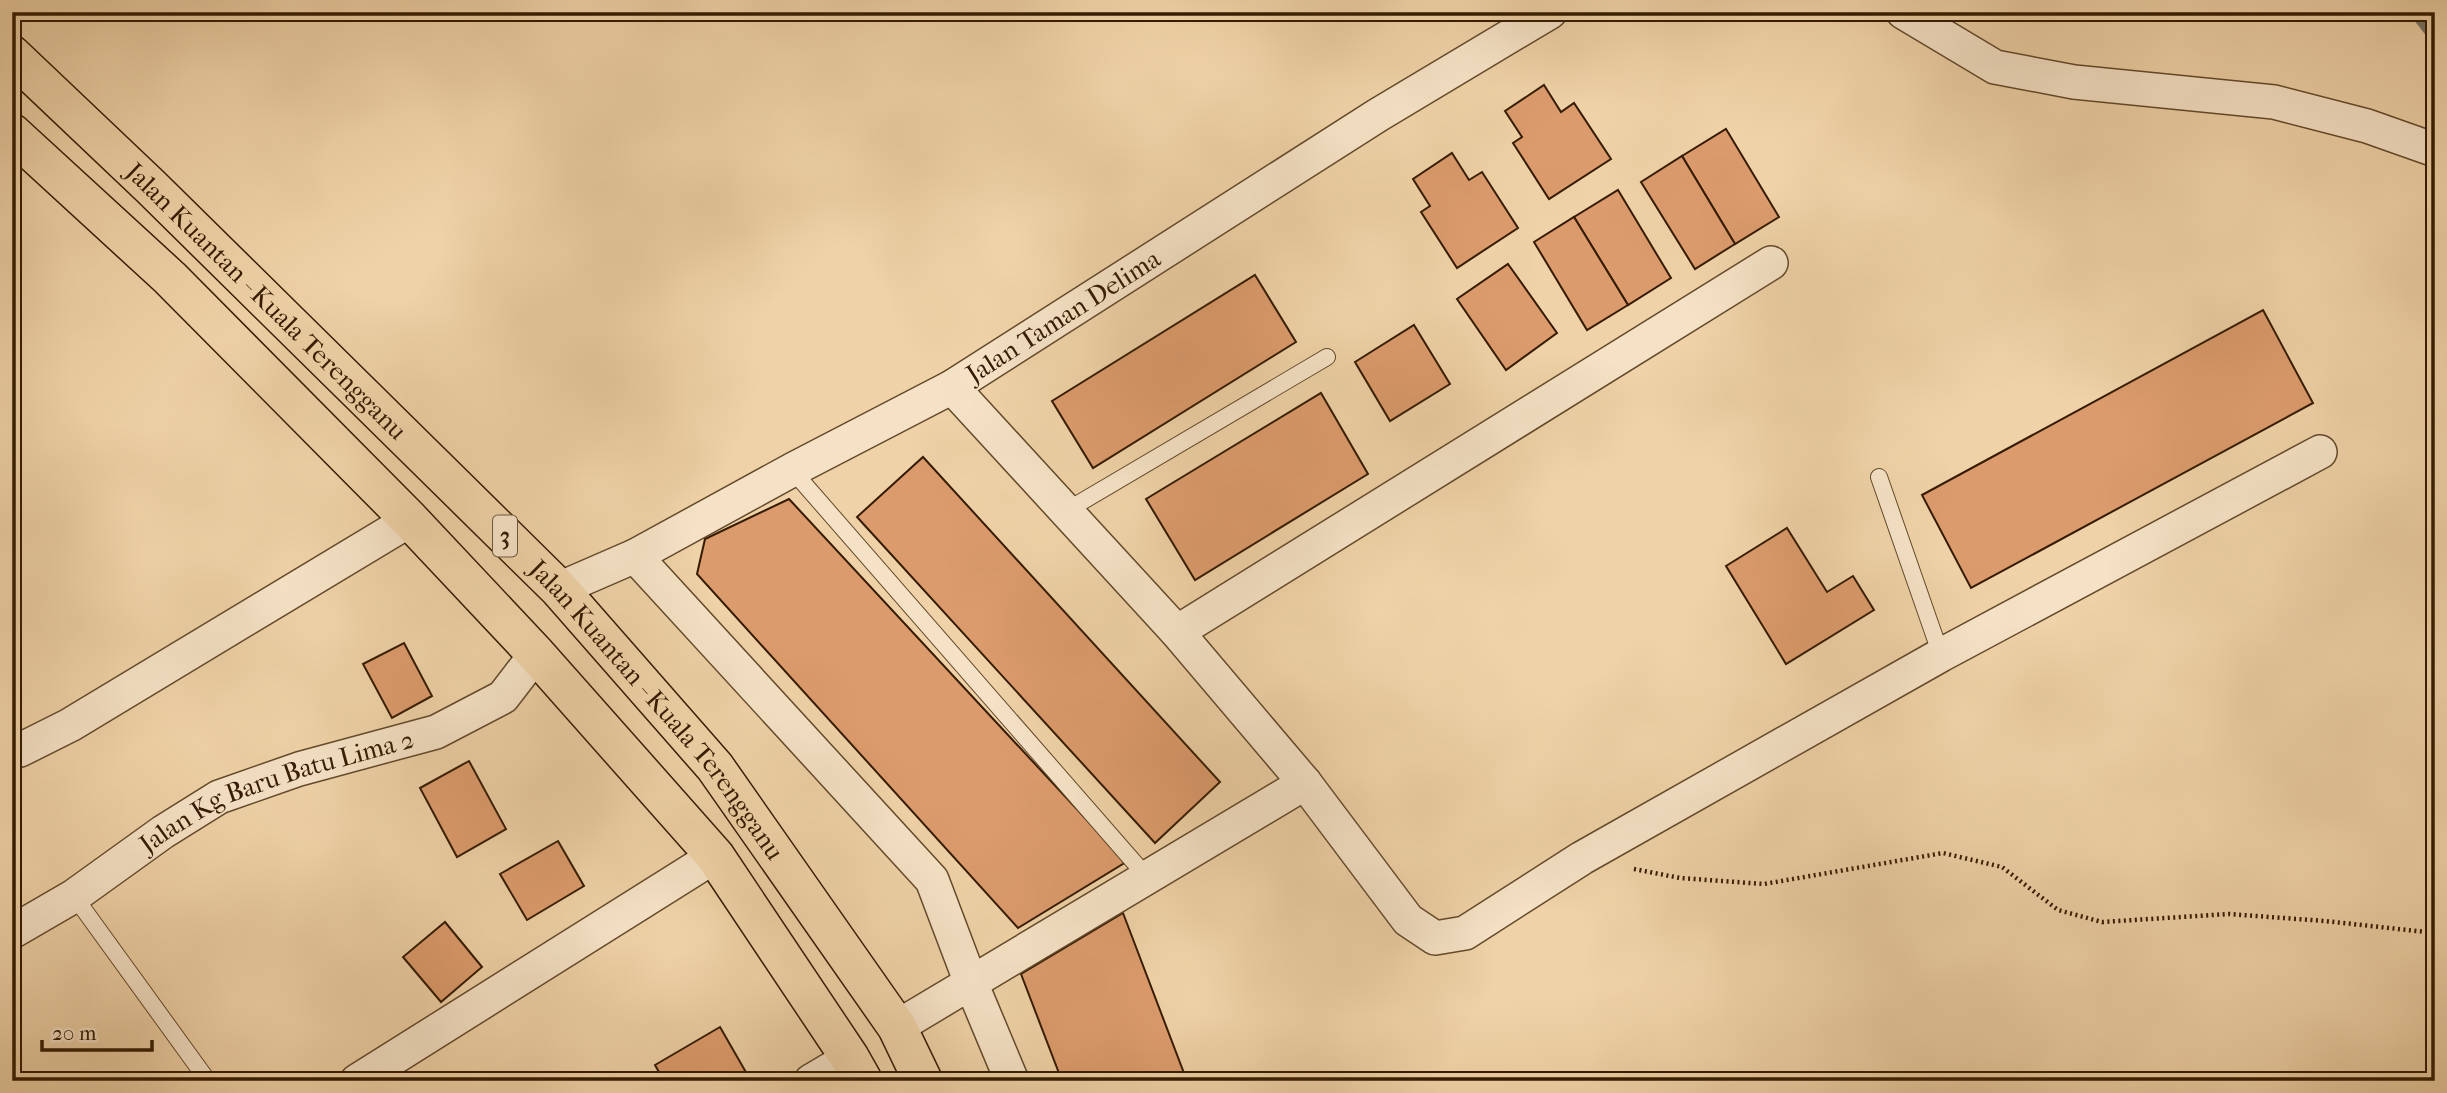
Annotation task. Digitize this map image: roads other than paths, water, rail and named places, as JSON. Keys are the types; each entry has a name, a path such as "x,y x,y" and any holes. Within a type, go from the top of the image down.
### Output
{"highway":[{"name":"Jalan Kuantan - Kuala Terengganu","path":"12,55 559,589 715,767 897,1027 923,1081"},
{"name":"Jalan Kuantan - Kuala Terengganu","path":"12,132 170,278 410,520 537,654 715,856 856,1069"}],"street":[{"name":"Jalan Taman Delima","path":"559,589 635,556 952,387 1378,115 1550,12"},
{"path":"1903,12 1995,67 2074,82 2274,102 2367,126 2435,149"},
{"path":"1177,632 1771,263"},
{"path":"952,387 1177,632 1306,783 1408,920 1434,938 1465,933 1582,858 1941,655 2320,452"},
{"path":"12,752 70,725 410,520"},
{"path":"635,556 932,880 1012,1081"},
{"name":"Jalan Kg Baru Batu Lima 2","path":"12,932 74,896 163,832 219,797 299,769 436,732 503,697 537,654"},
{"path":"897,1027 1306,783"},
{"path":"358,1081 715,856"},
{"path":"811,1081 856,1069"}],"lane":[{"path":"1066,511 1327,357"},
{"path":"792,470 1147,877"},
{"path":"1879,477 1941,655"},
{"path":"74,896 208,1081"}],"waterway":[{"path":"2414,12 2435,39"}]}
